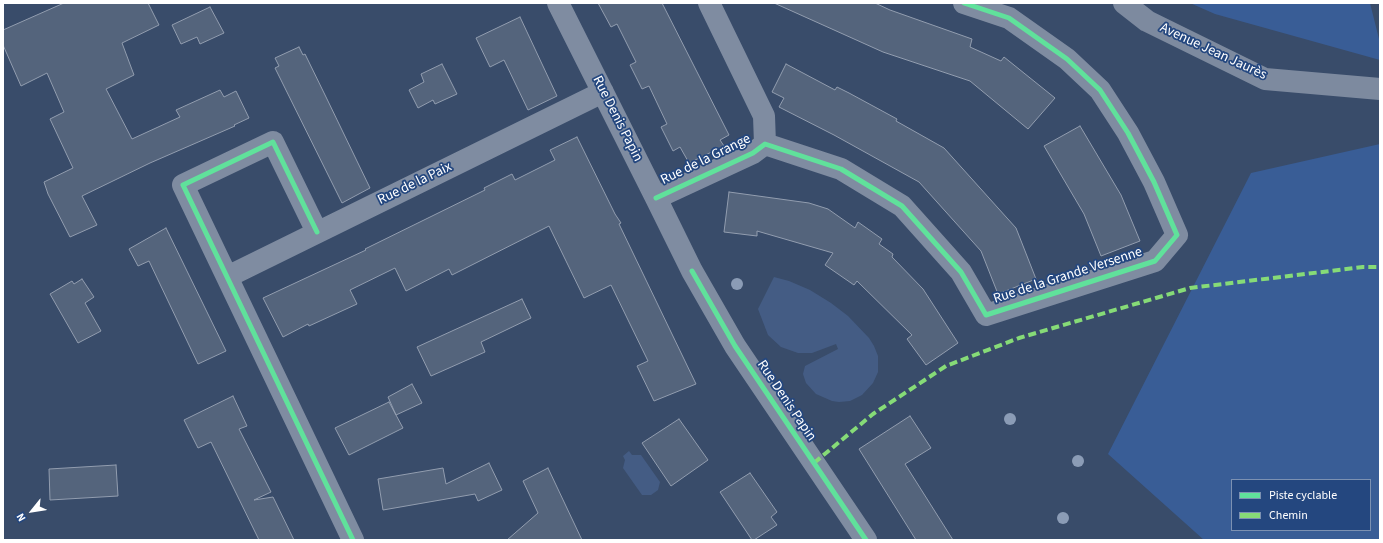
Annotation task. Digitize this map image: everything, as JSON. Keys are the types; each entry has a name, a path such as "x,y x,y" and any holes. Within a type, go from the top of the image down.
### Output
{"main road":[{"name":"Avenue Jean Jaurès","path":"1124,3 1147,21 1264,79 1380,89"}],"street":[{"name":"Rue Denis Papin","path":"558,3 692,271 735,346 866,540"},
{"path":"709,3 764,116 765,144"},
{"name":"Rue de la Grande Versenne","path":"964,3 1009,18 1067,60 1100,90 1128,132 1154,182 1177,235 1155,261 986,315"},
{"name":"Rue de la Paix","path":"227,277 603,92"},
{"path":"317,232 273,142 183,185 353,540"},
{"name":"Rue de la Grange","path":"656,198 753,153 765,144 841,169 902,206 961,272 986,315"}],"shaded area":[{"path":"1190,3 1370,3 1380,43 1380,60 1215,14"},
{"path":"1380,144 1380,540 1204,540 1108,454 1251,173"},
{"path":"774,277 789,281 810,290 831,303 848,316 869,338 878,356 878,372 873,383 862,395 850,401 832,401 816,394 806,383 803,374 805,366 838,349 836,344 812,353 798,353 781,347 768,335 758,309"},
{"path":"629,451 632,455 641,455 660,482 658,490 651,495 642,495 623,468 625,460 623,456"}],"building":[{"path":"64,3 148,3 159,25 122,43 134,75 106,89 132,139 180,117 176,110 220,90 224,97 236,91 249,118 234,125 235,126 150,163 82,196 97,225 70,237 48,194 44,182 73,168 50,119 64,112 47,73 21,86 3,45 3,30"},
{"path":"598,3 662,3 729,135 720,140 724,146 689,163 680,147 673,151 661,127 667,124 649,86 642,89 630,65 636,62 617,24 611,27"},
{"path":"774,3 875,3 890,10 972,39 970,47 1001,61 1004,57 1055,98 1028,129 970,81 883,52"},
{"path":"210,7 224,33 200,44 197,37 181,44 172,25"},
{"path":"520,17 557,96 528,110 504,60 490,67 476,38"},
{"path":"299,47 303,55 305,54 370,188 342,203 275,68 279,66 275,58"},
{"path":"442,64 457,94 435,104 433,100 418,108 409,90 424,82 421,74"},
{"path":"786,64 835,90 837,87 849,93 897,119 896,121 944,148 1016,228 1036,279 998,294 981,251 919,182 834,135 779,107 784,98 772,92"},
{"path":"1080,126 1121,195 1140,241 1101,256 1084,214 1044,146"},
{"path":"577,137 615,214 621,223 619,224 696,384 654,401 637,366 648,361 611,285 584,298 549,226 452,275 449,269 406,291 395,268 350,290 357,304 309,326 308,324 283,337 263,298 366,250 365,249 485,190 484,188 512,174 515,180 555,160 550,150"},
{"path":"729,192 809,203 828,209 855,228 858,222 882,239 879,244 893,254 892,257 923,289 958,343 926,365 907,339 912,335 857,281 854,285 825,265 833,253 757,231 757,236 724,232"},
{"path":"166,228 226,351 198,364 149,261 138,266 129,249"},
{"path":"82,279 94,297 85,303 101,331 78,343 50,294 72,281 74,284"},
{"path":"522,299 531,318 481,342 485,352 431,376 417,347"},
{"path":"412,384 422,403 396,415 388,397"},
{"path":"233,396 247,426 239,429 271,492 254,500 273,497 294,540 259,540 211,442 198,448 184,420"},
{"path":"389,402 403,428 349,455 335,428"},
{"path":"910,416 931,448 905,464 953,540 916,540 859,449"},
{"path":"679,419 708,460 671,486 642,443"},
{"path":"489,463 502,490 478,501 475,494 383,510 378,479 443,468 446,484"},
{"path":"116,465 118,496 50,500 49,469"},
{"path":"548,468 582,540 507,540 538,513 523,481"},
{"path":"750,473 777,512 771,517 777,525 754,540 752,540 720,492"}],"marked path":[{"path":"814,463 873,414 946,366 1019,338 1190,288 1363,267 1380,267"}],"cycle path":[{"path":"656,198 753,153 765,144 841,169 902,206 961,272 986,315 1155,261 1177,235 1154,182 1128,133 1100,90 1067,59 1009,18 964,3"},
{"path":"317,232 273,142 183,185 353,540"},
{"path":"692,271 735,346 866,540"}]}
